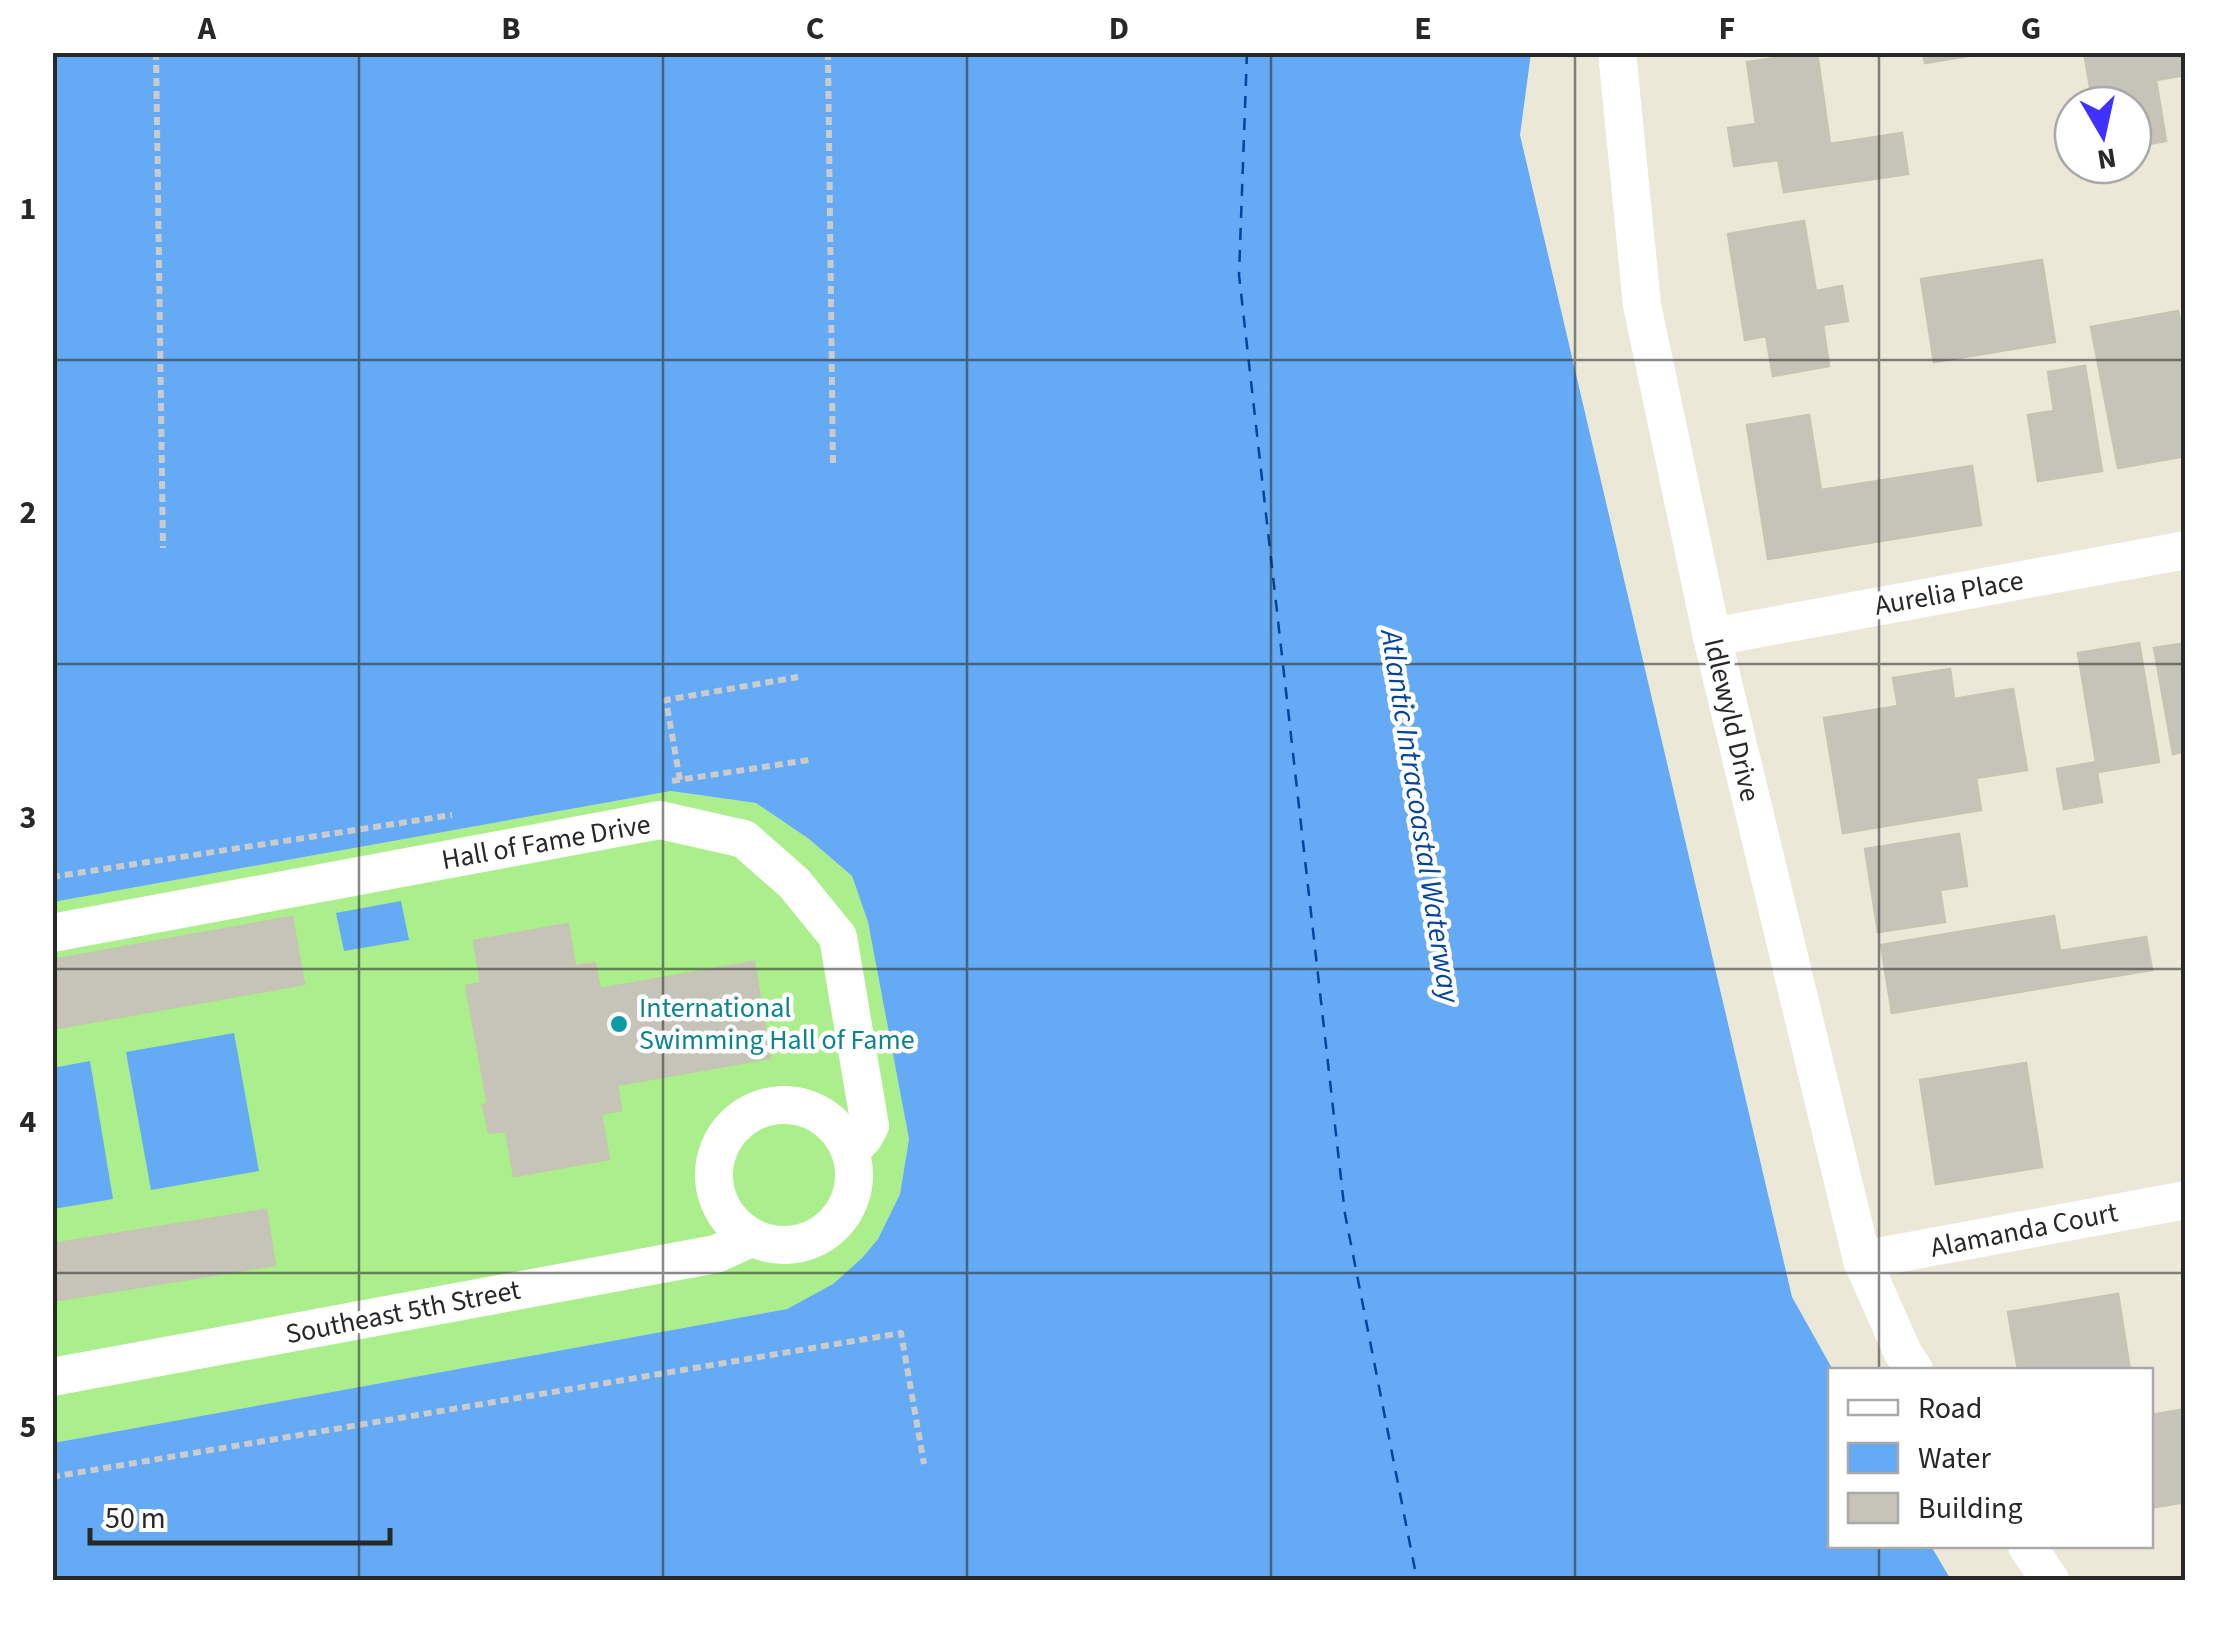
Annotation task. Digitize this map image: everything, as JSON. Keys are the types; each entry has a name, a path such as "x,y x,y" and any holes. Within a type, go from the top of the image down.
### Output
{"street":[{"name":"Idlewyld Drive","path":"1617,52 1642,305 1712,637 1862,1260 1913,1368"},
{"name":"Aurelia Place","path":"1712,637 2186,550"},
{"name":"Hall of Fame Drive","path":"52,933 660,820 744,839 794,883 838,937 870,1126 850,1151"},
{"path":"751,1238 732,1224 719,1203 712,1179 716,1155 726,1134 744,1116 766,1107 790,1104 812,1110 831,1122 850,1151"},
{"name":"Southeast 5th Street","path":"52,1377 716,1254 751,1238 774,1246 797,1245 818,1237 836,1223 848,1205 855,1183 850,1151"},
{"name":"Alamanda Court","path":"1862,1260 2186,1200"},
{"path":"2028,1548 2050,1580"}],"path":[{"path":"156,52 162,548"},
{"path":"828,52 832,468"},
{"path":"680,780 666,700 798,678"},
{"path":"660,783 809,760"},
{"path":"52,877 464,814"},
{"path":"52,1477 901,1332 924,1464"}],"green space":[{"path":"671,791 756,803 809,839 852,876 868,922 909,1139 900,1194 878,1239 862,1258 833,1284 787,1309 53,1443 53,902"}],"water":[{"name":"Atlantic Intracoastal Waterway","path":"53,52 1531,53 1520,135 1792,1297 1832,1368 1828,1368 1828,1548 1932,1548 1951,1580 53,1580 53,1443 787,1309 833,1284 878,1239 900,1194 909,1139 868,922 852,876 809,839 756,803 671,791 53,902"},
{"path":"401,901 409,940 344,951 336,913"},
{"path":"234,1033 259,1171 151,1190 126,1052"},
{"path":"90,1061 113,1199 53,1209 53,1068"}],"building":[{"path":"1817,52 1830,144 1902,133 1908,174 1784,192 1778,160 1734,166 1728,128 1756,124 1747,62"},
{"path":"1923,52 1992,52 1925,63"},
{"path":"2084,52 2186,52 2186,75 2156,80 2166,141 2153,143 2153,85 2090,85"},
{"path":"1804,221 1816,291 1842,286 1848,321 1823,325 1829,366 1773,376 1766,336 1745,340 1728,234"},
{"path":"2042,260 2055,342 1934,362 1921,279"},
{"path":"2178,311 2186,349 2186,456 2118,468 2091,327"},
{"path":"2085,366 2102,471 2038,481 2028,415 2054,411 2048,372"},
{"path":"1809,415 1821,490 1972,466 1981,525 1768,559 1747,425"},
{"path":"2139,643 2159,762 2097,772 2102,802 2064,809 2057,769 2096,762 2078,653"},
{"path":"2186,643 2186,751 2173,754 2154,648"},
{"path":"1950,669 1954,699 2013,689 2027,770 1976,778 1981,810 1843,833 1824,718 1898,706 1893,678"},
{"path":"1959,834 1967,886 1940,890 1945,922 1878,932 1865,849"},
{"path":"2054,916 2060,951 2146,937 2152,970 1892,1013 1881,945"},
{"path":"292,917 304,984 52,1029 52,960"},
{"name":"International Swimming Hall of Fame","path":"568,924 575,966 595,963 600,989 754,962 770,1058 617,1085 621,1110 601,1114 609,1159 514,1176 506,1131 489,1133 483,1105 488,1104 466,986 481,983 474,941"},
{"path":"2026,1063 2042,1167 1936,1184 1920,1080"},
{"path":"266,1210 275,1265 52,1301 52,1244"},
{"path":"2118,1294 2130,1368 2018,1368 2008,1312"},
{"path":"2186,1409 2186,1502 2153,1508 2153,1414"}],"ferry route":[{"path":"1247,52 1239,275 1345,1214 1417,1580"}],"place":[{"name":"International Swimming Hall of Fame","path":"619,1024"}]}
